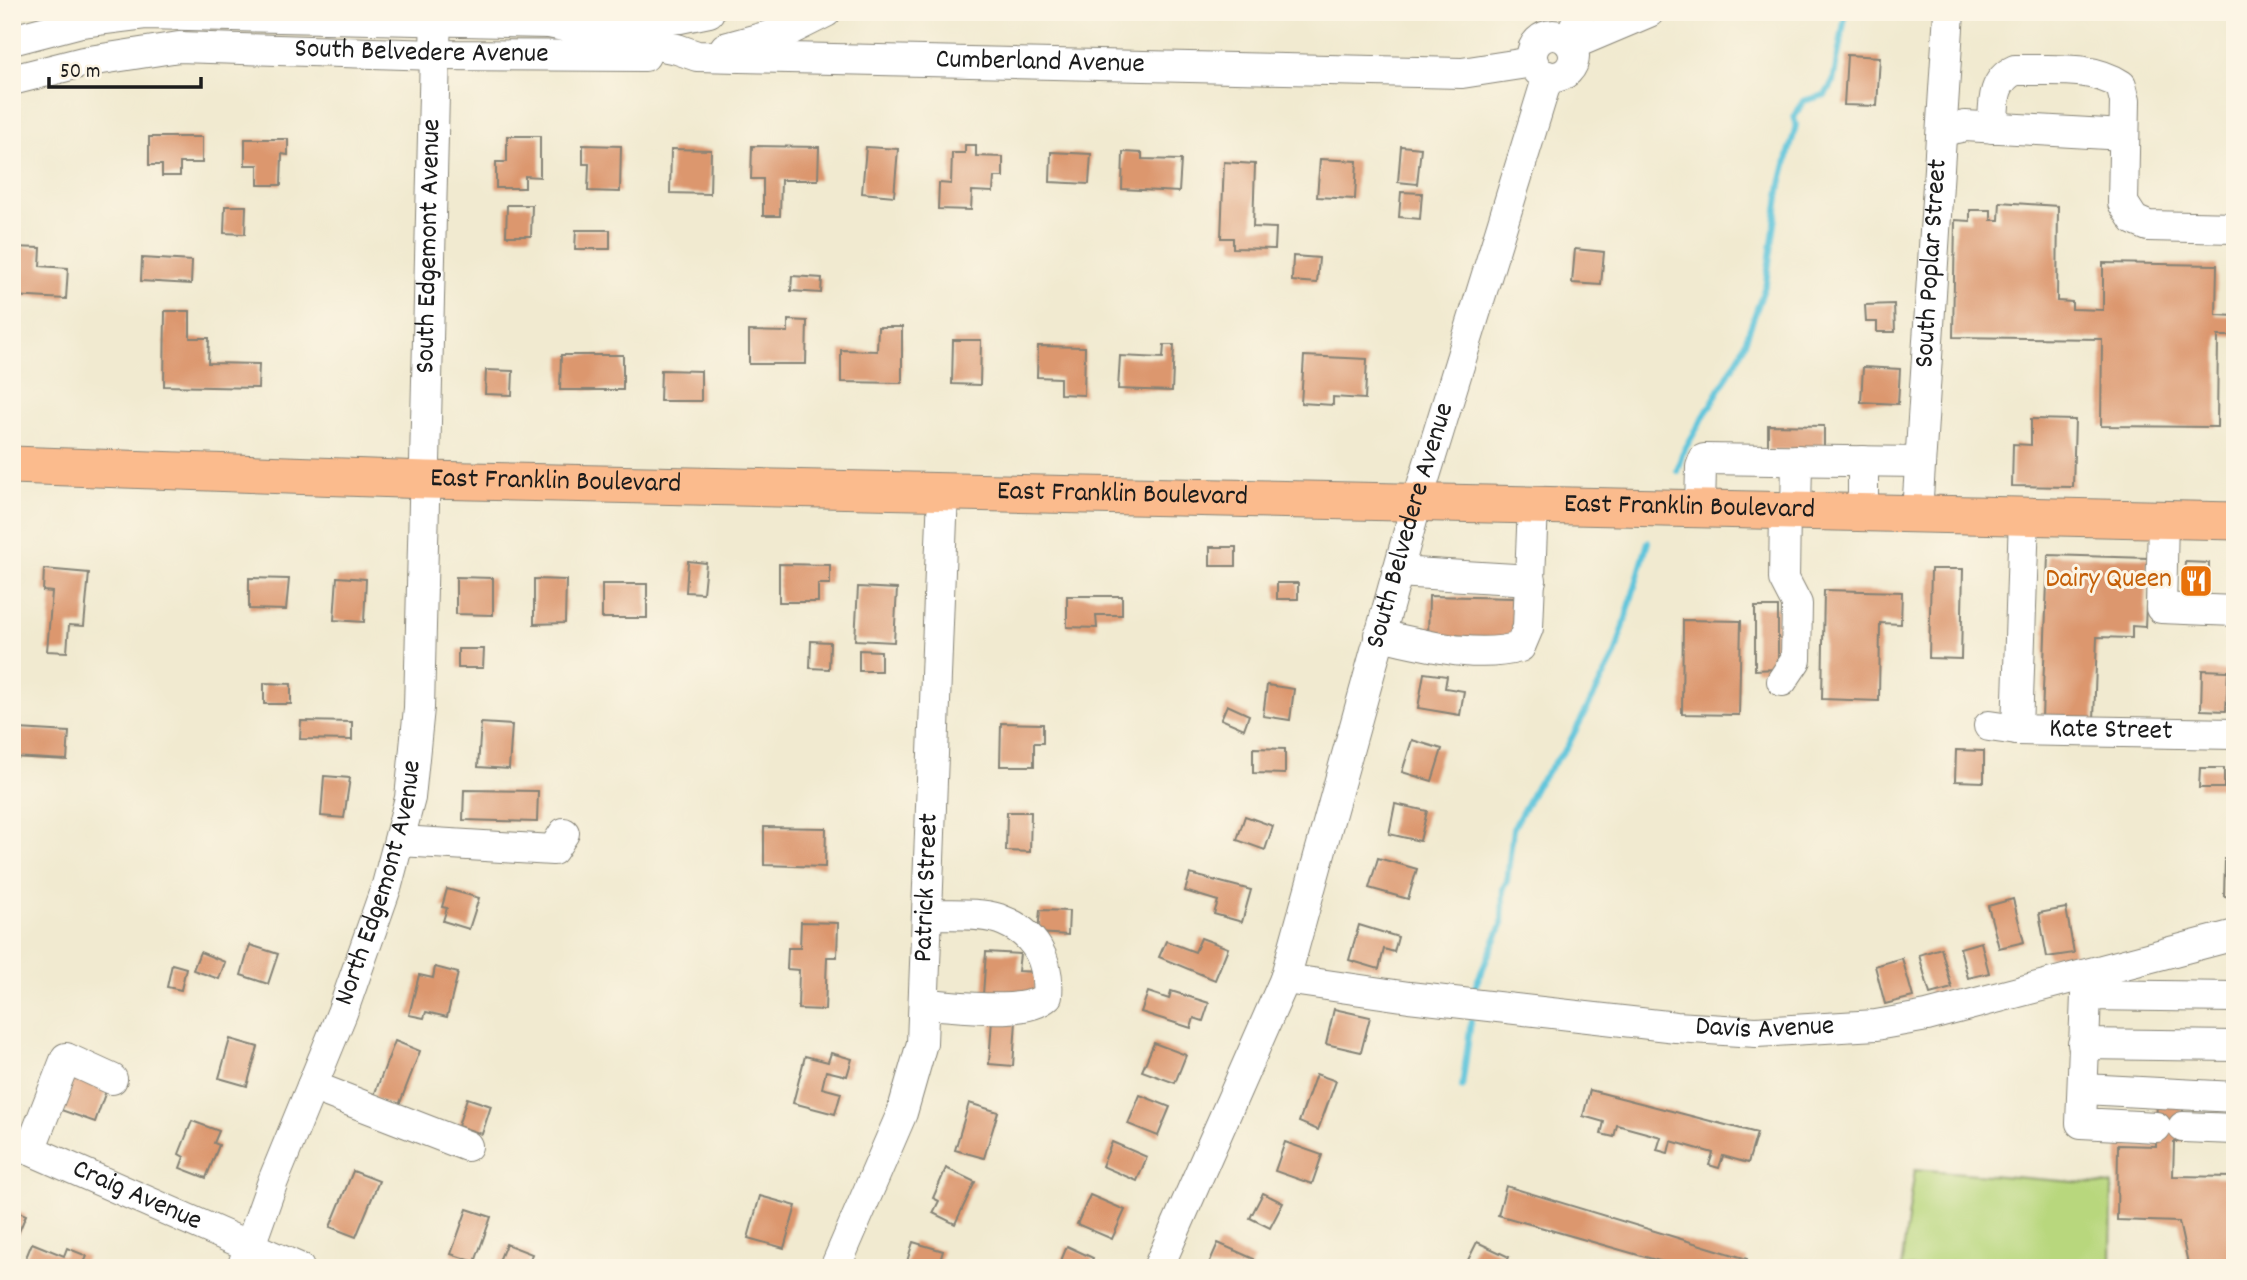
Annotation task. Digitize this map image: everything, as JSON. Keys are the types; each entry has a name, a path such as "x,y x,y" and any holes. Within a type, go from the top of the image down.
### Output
{"main road":[{"name":"East Franklin Boulevard","path":"12,465 427,480 2235,521"}],"street":[{"name":"South Belvedere Avenue","path":"12,40 81,22 145,14 436,16 549,23 680,18 709,12"},
{"name":"South Belvedere Avenue","path":"12,80 83,62 179,47 436,55 697,56 790,30 826,12"},
{"name":"South Belvedere Avenue","path":"1158,1268 1285,979 1417,502 1552,46 1580,12"},
{"name":"Cumberland Avenue","path":"549,23 677,49 697,56 1462,73 1552,46 1649,12"},
{"name":"South Poplar Street","path":"1917,513 1920,462 1967,129 1949,12"},
{"name":"South Edgemont Avenue","path":"427,480 436,16"},
{"path":"1967,129 1994,99 2003,76 2015,71 2093,71 2121,85 2125,101 2123,203 2134,220 2148,226 2235,228"},
{"path":"1967,129 2124,135"},
{"path":"1700,508 1700,467 1704,459 1920,462"},
{"path":"1782,681 1796,660 1797,604 1784,579 1797,460"},
{"path":"1863,461 1863,512"},
{"name":"North Edgemont Avenue","path":"246,1257 273,1181 369,940 400,841 410,797 419,708 427,480"},
{"name":"Patrick Street","path":"835,1268 902,1113 922,1042 943,492"},
{"path":"1379,635 1463,651 1506,651 1520,647 1528,628 1533,505"},
{"name":"Kate Street","path":"2024,516 2003,728 2235,734"},
{"path":"2163,519 2161,608 2235,611"},
{"path":"1397,572 1531,580"},
{"path":"400,841 553,850 564,833"},
{"path":"924,1004 1012,1008 1040,1003 1047,996 1048,984 1046,962 1031,939 998,919 927,914"},
{"name":"Davis Avenue","path":"1285,979 1409,997 1676,1027 1769,1032 1876,1025 1927,1016 2235,935"},
{"path":"2235,997 2086,995 2081,1124 2235,1129"},
{"path":"2083,1044 2235,1046"},
{"path":"21,1146 66,1058 112,1079"},
{"path":"312,1086 467,1146"},
{"path":"2084,1089 2235,1097"},
{"name":"Craig Avenue","path":"21,1146 246,1257 299,1268"}],"green space":[{"path":"1915,1169 2112,1185 2111,1268 1901,1268"}],"building":[{"path":"1847,55 1880,57 1877,106 1844,105"},
{"path":"507,136 540,136 540,177 525,176 525,188 496,188 496,162 507,162"},
{"path":"149,137 202,137 202,163 180,163 180,176 162,176 162,165 149,165"},
{"path":"245,139 288,139 288,155 282,154 281,185 258,185 258,165 245,165"},
{"path":"583,145 621,146 620,192 588,191 589,164 583,164"},
{"path":"965,145 976,145 976,156 1003,157 1003,177 994,177 993,192 972,191 971,210 938,209 939,183 951,184 952,153 965,153"},
{"path":"752,146 819,147 818,180 781,180 780,216 763,216 763,179 751,179"},
{"path":"1401,146 1421,148 1417,184 1398,182"},
{"path":"866,147 898,149 894,196 862,193"},
{"path":"671,149 711,150 710,194 670,193"},
{"path":"1051,152 1091,154 1089,184 1050,182"},
{"path":"1123,152 1142,153 1142,159 1181,160 1179,192 1122,189"},
{"path":"1320,159 1357,161 1355,199 1317,197"},
{"path":"1224,162 1255,164 1253,227 1276,228 1275,249 1233,248 1233,238 1221,238"},
{"path":"1401,192 1422,193 1420,219 1399,217"},
{"path":"2000,202 2058,206 2057,301 2072,302 2072,309 2103,310 2103,263 2217,265 2216,315 2235,316 2235,336 2218,336 2217,427 2101,426 2102,339 1953,337 1955,220 1970,221 1970,210 1991,210 1991,220 1999,220"},
{"path":"507,205 532,205 531,236 506,236"},
{"path":"225,206 246,206 245,234 224,233"},
{"path":"576,230 610,230 610,249 575,249"},
{"path":"12,247 41,248 40,266 68,268 66,299 12,296"},
{"path":"1575,249 1604,252 1601,285 1572,283"},
{"path":"1293,256 1319,258 1317,283 1292,281"},
{"path":"142,258 192,261 191,284 141,281"},
{"path":"792,276 822,278 821,293 791,291"},
{"path":"1894,304 1895,332 1877,332 1877,322 1866,322 1865,305"},
{"path":"165,311 190,311 190,338 209,338 208,363 259,364 258,388 164,386"},
{"path":"788,320 807,321 806,364 749,364 749,331 788,332"},
{"path":"878,327 902,327 902,383 841,382 841,350 877,351"},
{"path":"953,340 981,340 980,385 952,384"},
{"path":"1164,345 1174,345 1172,391 1118,389 1120,356 1163,358"},
{"path":"1038,346 1085,347 1084,395 1060,394 1060,378 1037,377"},
{"path":"561,355 623,355 623,390 560,390"},
{"path":"1304,356 1367,359 1365,399 1333,397 1333,405 1301,403"},
{"path":"1863,367 1900,369 1898,404 1861,402"},
{"path":"486,370 513,371 512,395 485,394"},
{"path":"661,370 701,371 701,401 660,401"},
{"path":"2031,419 2075,420 2073,487 2012,486 2013,444 2031,445"},
{"path":"1768,425 1824,426 1824,450 1768,450"},
{"path":"1210,547 1236,547 1236,566 1210,566"},
{"path":"2048,555 2148,558 2145,627 2132,626 2132,638 2097,637 2094,720 2042,718"},
{"path":"688,561 706,563 703,593 686,592"},
{"name":"Dairy Queen","path":"2185,562 2209,563 2208,601 2183,600"},
{"path":"779,564 830,565 830,584 818,584 818,602 779,602"},
{"path":"44,569 89,573 84,626 69,625 67,652 47,651 52,592 43,591"},
{"path":"1931,569 1963,569 1961,659 1929,658"},
{"path":"337,577 366,579 364,622 334,620"},
{"path":"456,577 493,578 493,615 456,614"},
{"path":"249,578 289,579 286,610 249,609"},
{"path":"534,579 566,580 565,623 534,624"},
{"path":"1277,583 1298,583 1298,599 1277,599"},
{"path":"602,584 647,584 647,618 602,618"},
{"path":"858,587 897,589 894,642 855,640"},
{"path":"1824,590 1902,592 1901,624 1880,623 1879,701 1822,699"},
{"path":"1067,596 1122,596 1122,615 1096,615 1097,628 1067,627"},
{"path":"1429,596 1515,598 1514,641 1428,639"},
{"path":"1755,607 1778,607 1778,669 1755,670"},
{"path":"1683,620 1741,621 1739,715 1682,714"},
{"path":"811,641 830,642 829,669 810,668"},
{"path":"458,649 484,649 483,668 458,668"},
{"path":"859,650 881,651 881,671 859,671"},
{"path":"2202,670 2228,671 2226,711 2201,710"},
{"path":"1424,673 1447,676 1445,688 1464,691 1460,715 1418,708"},
{"path":"264,683 291,684 291,704 264,704"},
{"path":"1267,685 1294,689 1290,720 1263,716"},
{"path":"1227,705 1249,715 1244,729 1221,719"},
{"path":"12,719 20,719 19,729 69,732 67,760 12,757"},
{"path":"301,721 352,722 352,740 300,739"},
{"path":"481,723 512,725 509,769 478,767"},
{"path":"1001,723 1043,724 1043,743 1034,743 1034,766 1000,766"},
{"path":"1412,740 1442,749 1432,781 1402,772"},
{"path":"1253,748 1285,749 1285,774 1253,773"},
{"path":"1956,750 1984,751 1984,782 1955,781"},
{"path":"2200,768 2224,768 2224,788 2199,788"},
{"path":"324,776 350,778 344,818 321,816"},
{"path":"464,790 538,791 537,822 463,820"},
{"path":"1395,804 1427,811 1420,841 1389,834"},
{"path":"1007,812 1031,812 1030,852 1006,851"},
{"path":"1245,816 1273,826 1265,850 1237,840"},
{"path":"764,827 826,828 825,867 764,865"},
{"path":"1378,858 1417,869 1408,899 1369,888"},
{"path":"2225,859 2235,859 2235,897 2224,896"},
{"path":"1190,874 1251,890 1242,922 1214,914 1218,901 1185,891"},
{"path":"447,889 479,898 469,929 443,921 447,908 442,907"},
{"path":"2013,899 2024,942 1999,948 1988,906"},
{"path":"2066,908 2074,953 2047,957 2039,913"},
{"path":"1040,910 1069,911 1068,935 1038,933"},
{"path":"801,922 838,923 837,957 827,957 825,1010 798,1009 799,970 787,969 788,948 800,948"},
{"path":"1359,925 1398,937 1394,952 1384,949 1379,969 1349,960"},
{"path":"1201,938 1228,948 1215,980 1159,957 1166,941 1195,952"},
{"path":"1981,942 1989,973 1968,978 1960,948"},
{"path":"250,945 278,954 268,984 241,975"},
{"path":"1941,948 1952,988 1930,994 1919,955"},
{"path":"200,952 225,962 219,979 193,970"},
{"path":"986,952 1020,954 1018,971 1036,972 1035,998 983,995"},
{"path":"1902,958 1913,997 1885,1004 1875,966"},
{"path":"172,964 186,968 181,990 167,987"},
{"path":"435,967 458,973 447,1017 426,1012 424,1018 409,1015 419,975 433,978"},
{"path":"1171,991 1209,1003 1203,1021 1194,1018 1191,1028 1141,1012 1148,992 1169,999"},
{"path":"1334,1009 1370,1017 1361,1052 1326,1044"},
{"path":"992,1019 1016,1021 1013,1066 989,1064"},
{"path":"230,1039 258,1047 247,1086 219,1078"},
{"path":"395,1041 420,1051 398,1108 373,1098"},
{"path":"1154,1043 1186,1055 1175,1083 1142,1071"},
{"path":"831,1053 852,1059 847,1076 826,1071 822,1088 841,1093 835,1114 793,1103 805,1056 828,1062"},
{"path":"1316,1074 1336,1081 1318,1130 1299,1122"},
{"path":"73,1076 107,1088 95,1122 61,1110"},
{"path":"1590,1090 1757,1133 1748,1163 1723,1156 1719,1168 1709,1165 1713,1153 1671,1141 1668,1153 1657,1150 1661,1137 1617,1125 1614,1137 1601,1134 1604,1122 1583,1116"},
{"path":"2157,1094 2183,1107 2182,1142 2174,1142 2173,1176 2235,1177 2235,1268 2189,1268 2179,1222 2117,1220 2118,1145 2156,1146"},
{"path":"1140,1095 1170,1107 1158,1136 1128,1124"},
{"path":"467,1098 491,1106 482,1134 458,1126"},
{"path":"969,1103 998,1112 984,1158 955,1150"},
{"path":"192,1121 219,1131 214,1143 219,1145 206,1178 180,1168 184,1157 179,1154"},
{"path":"1112,1142 1147,1157 1137,1181 1102,1166"},
{"path":"1285,1142 1322,1155 1312,1184 1275,1171"},
{"path":"946,1168 975,1182 955,1224 933,1213 939,1201 933,1198"},
{"path":"353,1171 379,1181 356,1237 330,1227"},
{"path":"1506,1186 1747,1259 1745,1268 1684,1268 1498,1215"},
{"path":"1263,1193 1283,1203 1270,1228 1250,1218"},
{"path":"1090,1195 1125,1210 1112,1239 1077,1224"},
{"path":"760,1196 796,1206 784,1248 748,1238"},
{"path":"12,1209 26,1215 16,1239 12,1237"},
{"path":"467,1209 491,1217 475,1262 451,1254"},
{"path":"913,1242 943,1251 938,1268 905,1268"},
{"path":"1477,1242 1509,1257 1504,1268 1464,1268"},
{"path":"32,1243 64,1256 67,1248 87,1256 82,1268 45,1268 25,1260"},
{"path":"1218,1243 1254,1259 1250,1268 1207,1268"},
{"path":"506,1244 532,1254 527,1268 496,1268"},
{"path":"1067,1246 1093,1258 1089,1268 1058,1268"}],"waterway":[{"path":"1677,471 1682,454 1741,353 1766,283 1781,184 1796,125 1794,118 1803,101 1825,95 1833,82 1846,12"},
{"path":"1473,991 1502,925 1503,888 1507,881 1513,829 1536,786 1567,747 1615,655 1648,542"},
{"path":"1462,1087 1471,1021"}],"place":[{"name":"Dairy Queen","path":"2196,581"}]}
